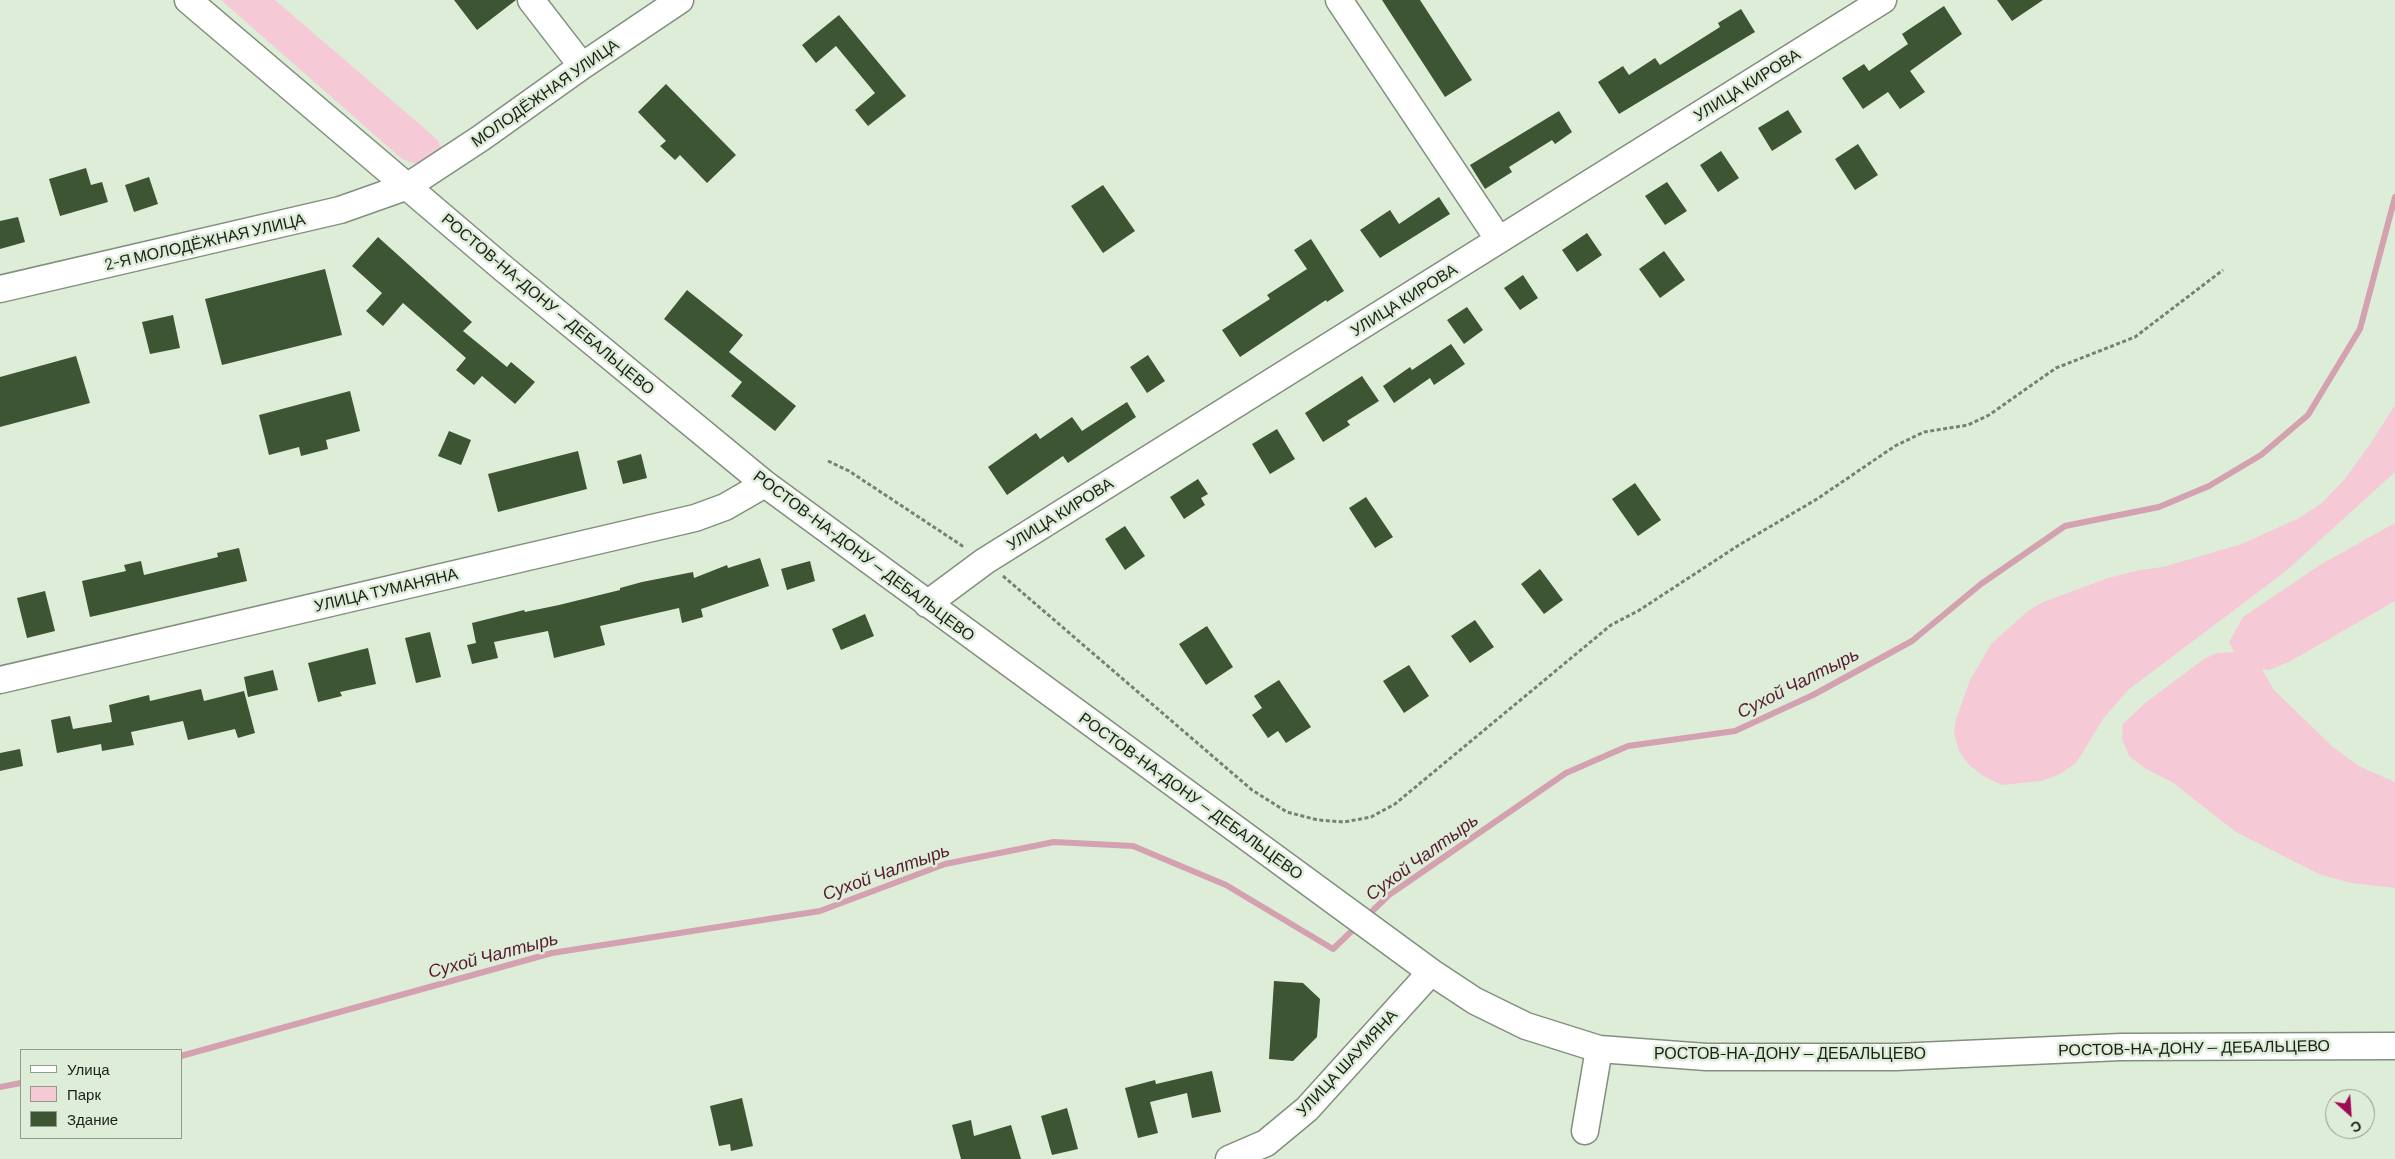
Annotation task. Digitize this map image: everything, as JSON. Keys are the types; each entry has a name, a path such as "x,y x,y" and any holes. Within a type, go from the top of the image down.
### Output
{"street":[{"name":"РОСТОВ-НА-ДОНУ — ДЕБАЛЬЦЕВО","path":"188,0 511,275 765,484 1390,940 1431,972 1475,1002 1526,1026 1599,1049 1716,1058 1896,1057 2121,1048 2395,1046"},
{"path":"531,0 582,66"},
{"name":"МОЛОДЁЖНАЯ УЛИЦА","path":"408,186 481,138 582,66 680,0"},
{"path":"1339,0 1499,240"},
{"name":"УЛИЦА КИРОВА","path":"927,604 985,561 1883,0"},
{"name":"2-Я МОЛОДЁЖНАЯ УЛИЦА","path":"0,289 340,210 408,186"},
{"name":"УЛИЦА ТУМАНЯНА","path":"0,680 695,518 725,507 765,484"},
{"name":"УЛИЦА ШАУМЯНА","path":"1229,1159 1266,1143 1307,1109 1431,972"},
{"path":"1585,1131 1599,1049"}],"path":[{"path":"828,460 849,471 985,561 1252,790 1287,812 1318,820 1344,822 1371,817 1396,804 1611,625 1638,611 1739,545 1817,499 1895,446 1924,432 1968,425 1989,415 2056,368 2087,358 2135,337 2222,270"}],"green space":[{"path":"221,0 275,0 438,140 441,148 436,158 417,164 402,159"},
{"path":"2395,405 2395,472 2286,571 2128,690 2103,719 2076,763 2060,774 2041,781 2002,785 1985,777 1969,765 1959,751 1954,733 1956,719 1970,680 1992,643 2029,610 2043,602 2108,578 2140,570 2163,567 2242,544 2299,518 2322,503 2344,480 2371,443"},
{"path":"2395,523 2395,601 2289,662 2269,670 2262,669 2274,690 2334,748 2359,766 2395,782 2395,888 2351,883 2319,874 2236,832 2172,782 2146,769 2129,756 2122,739 2123,724 2145,703 2204,659 2217,653 2234,652 2229,642 2243,617 2320,565"}],"building":[{"path":"454,0 516,0 477,30"},
{"path":"1382,0 1420,0 1472,80 1445,97"},
{"path":"1997,0 2043,0 2012,21"},
{"path":"1944,6 1962,34 1910,71 1925,92 1900,109 1888,92 1863,109 1842,78 1864,64 1869,71 1908,44 1902,34"},
{"path":"1741,9 1755,32 1619,114 1598,82 1623,66 1629,75 1655,58 1660,65 1720,27 1718,23"},
{"path":"839,15 906,96 868,126 855,110 875,93 836,46 816,63 802,45"},
{"path":"666,84 736,155 707,183 680,155 675,160 660,146 666,141 638,112"},
{"path":"1788,110 1802,132 1772,151 1758,128"},
{"path":"1559,111 1572,132 1555,144 1552,140 1509,167 1512,172 1485,189 1470,165"},
{"path":"1858,144 1878,175 1855,190 1835,159"},
{"path":"1721,151 1739,178 1718,192 1700,165"},
{"path":"86,168 91,185 102,182 108,202 60,216 49,179"},
{"path":"149,177 158,204 134,212 125,185"},
{"path":"1667,182 1687,211 1665,225 1645,196"},
{"path":"1103,185 1135,231 1103,253 1071,206"},
{"path":"1439,197 1450,214 1380,258 1360,230 1390,210 1399,224"},
{"path":"18,217 25,242 0,249 0,221"},
{"path":"1587,233 1602,255 1577,272 1562,250"},
{"path":"378,237 472,322 463,331 507,367 511,362 535,382 515,404 482,376 474,385 456,370 466,358 403,303 383,326 366,311 382,293 352,266"},
{"path":"1311,239 1344,291 1327,302 1326,300 1240,357 1222,330 1270,299 1267,295 1307,269 1294,250"},
{"path":"1664,251 1685,280 1660,298 1639,269"},
{"path":"325,269 342,335 222,365 205,299"},
{"path":"1523,275 1538,298 1520,310 1504,288"},
{"path":"687,290 743,335 729,352 796,406 775,431 731,396 742,382 664,319"},
{"path":"1467,307 1483,330 1464,344 1447,320"},
{"path":"173,315 180,348 150,354 142,322"},
{"path":"1451,344 1465,364 1434,385 1430,378 1394,403 1383,386 1410,367 1412,370"},
{"path":"1148,355 1165,381 1147,393 1130,367"},
{"path":"76,356 90,403 0,427 0,377"},
{"path":"1362,376 1379,401 1347,421 1350,425 1323,442 1305,413"},
{"path":"350,391 360,431 326,440 328,449 301,456 299,447 269,455 259,415"},
{"path":"1127,402 1136,417 1068,463 1063,456 1007,495 988,467 1036,433 1040,439 1072,417 1082,431"},
{"path":"1277,429 1295,459 1270,474 1252,444"},
{"path":"449,431 471,440 461,465 438,456"},
{"path":"578,451 587,489 498,512 488,474"},
{"path":"641,454 647,478 623,484 617,461"},
{"path":"1198,479 1208,494 1201,498 1205,505 1184,519 1170,497"},
{"path":"1635,483 1661,520 1638,536 1612,499"},
{"path":"1366,497 1393,537 1375,548 1349,508"},
{"path":"1125,526 1145,556 1125,570 1105,539"},
{"path":"239,548 247,581 90,617 82,581 126,571 124,565 141,561 144,575 218,557 217,553"},
{"path":"760,558 769,586 701,609 703,617 682,623 679,608 600,626 605,645 554,658 548,631 494,642 498,658 472,664 467,645 476,643 472,623 524,610 525,612 559,605 620,590 620,588 642,582 693,572 694,578 727,565 728,568"},
{"path":"810,561 815,581 787,590 781,569"},
{"path":"1540,569 1563,600 1544,614 1521,584"},
{"path":"45,591 55,631 27,638 17,598"},
{"path":"865,614 874,636 841,650 832,629"},
{"path":"1475,620 1494,647 1470,663 1451,636"},
{"path":"1207,626 1233,667 1206,685 1179,644"},
{"path":"430,632 441,677 416,683 405,638"},
{"path":"368,648 376,684 340,692 342,696 318,702 308,663"},
{"path":"1409,665 1429,696 1404,713 1383,681"},
{"path":"273,670 278,690 248,697 244,677"},
{"path":"1279,680 1311,727 1286,743 1278,731 1268,738 1252,715 1262,708 1254,696"},
{"path":"201,689 204,701 244,691 255,733 238,738 235,729 188,740 183,721 131,732 134,745 102,751 101,744 57,753 51,720 70,716 73,729 112,722 109,705 149,695 150,701"},
{"path":"20,749 23,766 0,771 0,753"},
{"path":"1274,981 1303,983 1320,999 1317,1037 1293,1061 1269,1059"},
{"path":"1212,1071 1221,1112 1192,1118 1187,1093 1150,1102 1158,1133 1138,1138 1125,1088 1155,1080 1156,1084"},
{"path":"742,1098 753,1146 731,1151 730,1144 719,1146 710,1106"},
{"path":"1067,1108 1078,1149 1052,1155 1041,1116"},
{"path":"971,1120 974,1136 1011,1125 1021,1159 961,1159 952,1125"}],"waterway":[{"name":"Сухой Чалтырь","path":"1366,917 1389,895 1566,773 1628,746 1735,731 1813,695 1912,641 1981,584 2065,526 2159,507 2209,486 2261,455 2308,415 2360,329 2395,197"},
{"name":"Сухой Чалтырь","path":"182,1056 552,953 820,911 945,864 1054,842 1133,846 1226,885 1333,949 1357,926"},
{"name":"Сухой Чалтырь","path":"0,1087 20,1083"}]}
